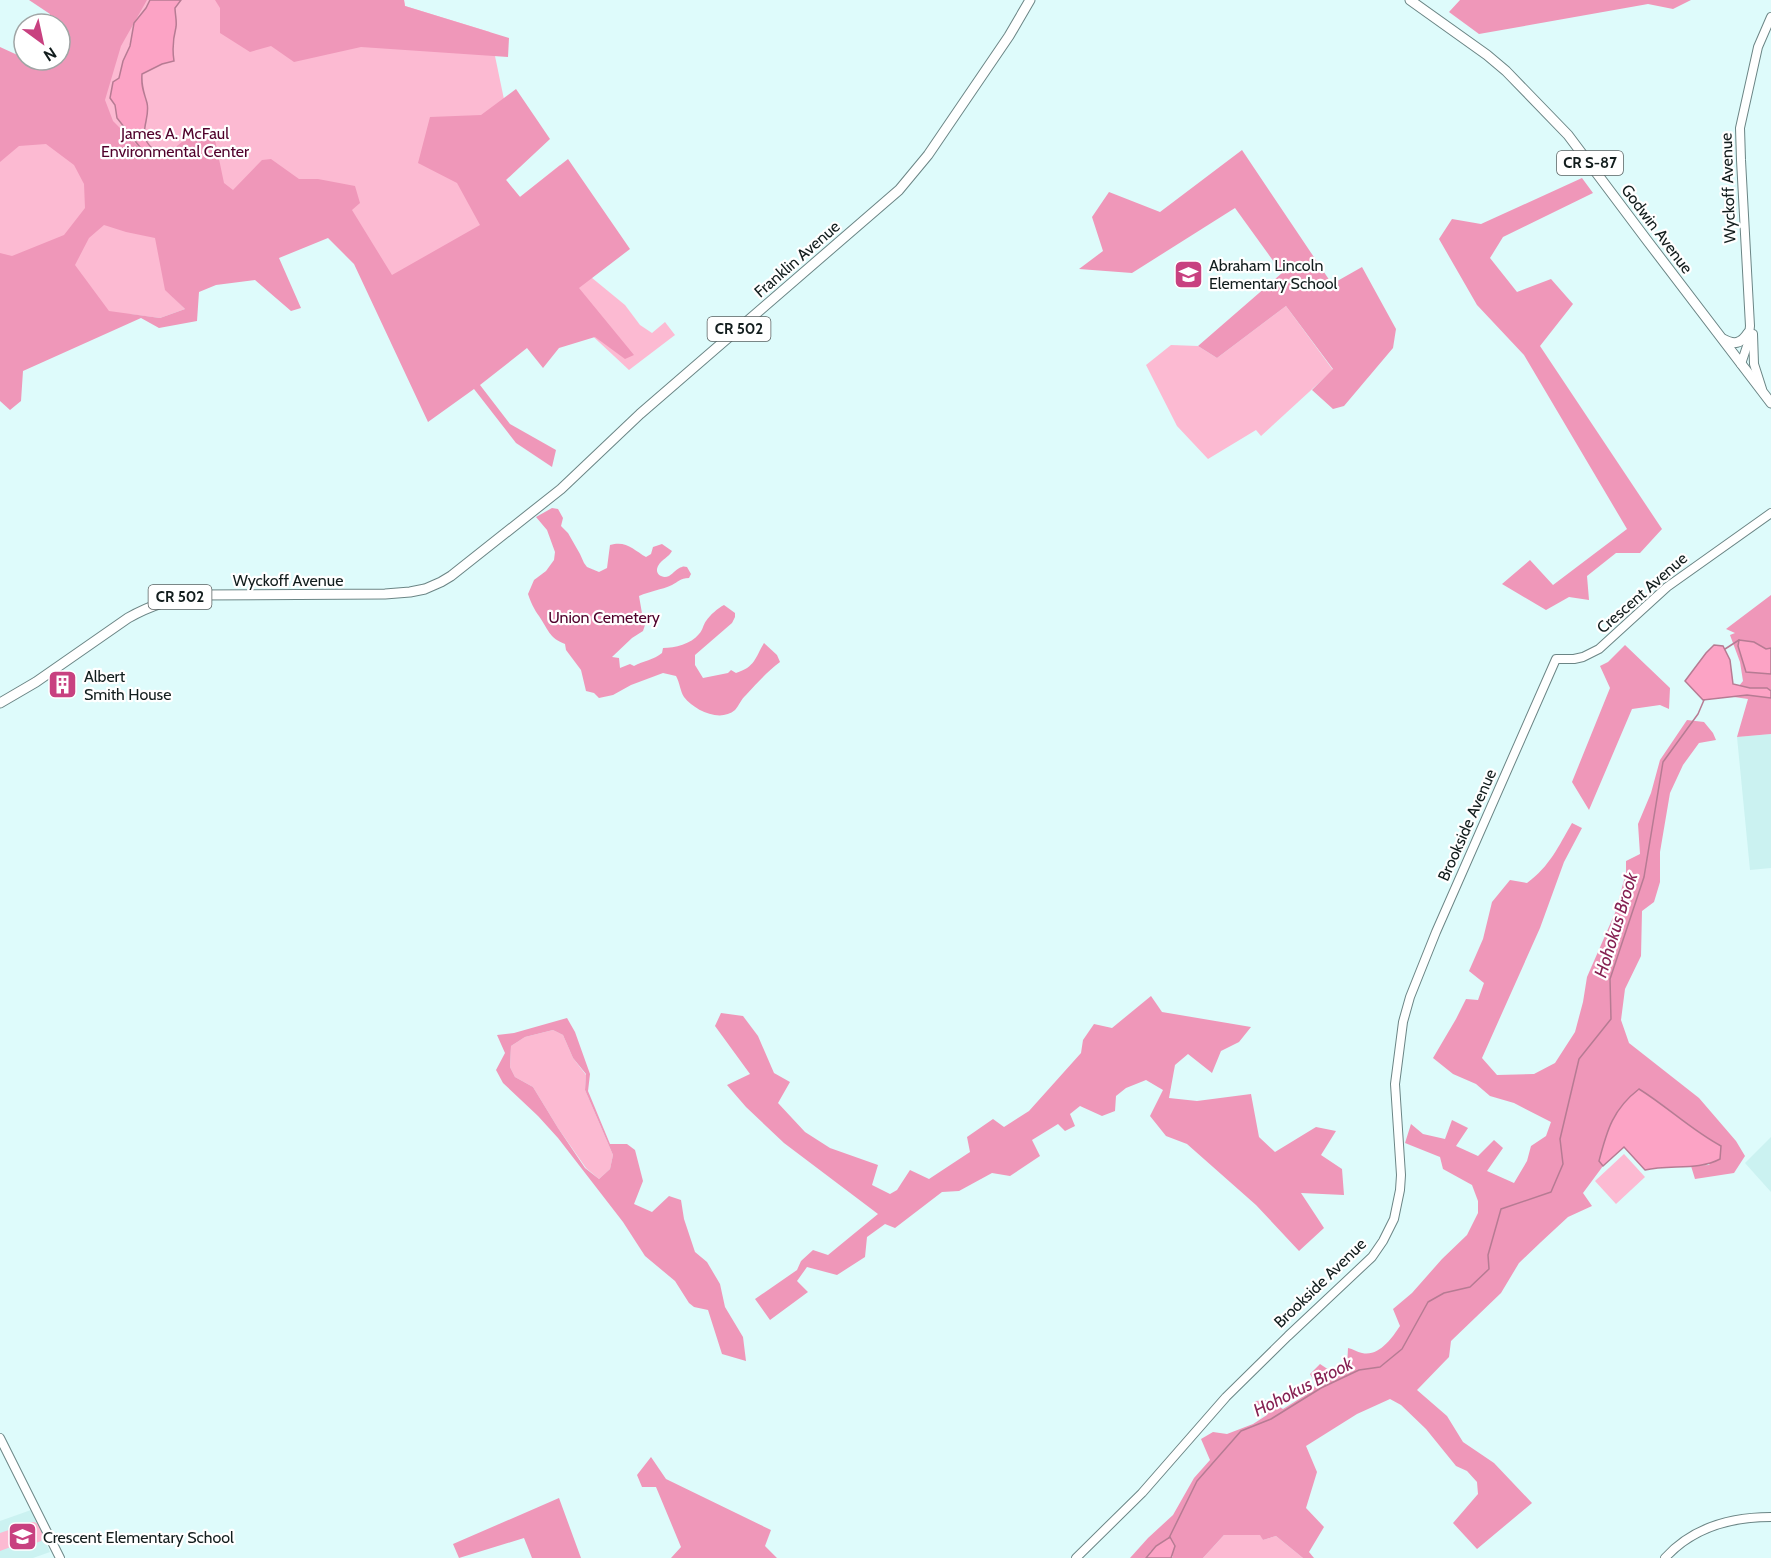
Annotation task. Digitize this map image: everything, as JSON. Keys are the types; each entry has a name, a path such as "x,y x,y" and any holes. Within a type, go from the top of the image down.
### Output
{"main road":[{"name":"Franklin Avenue","path":"391,594 425,588 441,582 548,500 640,414 899,190 928,154 1009,36 1030,0"},
{"name":"Godwin Avenue","path":"1410,0 1506,71 1568,135 1741,364"},
{"path":"1720,338 1734,344 1744,339 1749,329"},
{"name":"Wyckoff Avenue","path":"1741,364 1771,403"},
{"name":"Wyckoff Avenue","path":"0,703 36,682 128,618 141,610 167,600 198,595 391,594"}],"street":[{"name":"Wyckoff Avenue","path":"1741,364 1748,343 1749,329 1740,128 1758,47 1771,17"},
{"name":"Wyckoff Avenue","path":"1749,329 1753,332 1754,364 1762,392"},
{"name":"Crescent Avenue","path":"1556,659 1574,659 1599,650 1667,587 1771,513"},
{"name":"Brookside Avenue","path":"1076,1558 1142,1493 1226,1397 1372,1257 1388,1232 1397,1208 1400,1190 1395,1084 1403,1022 1410,997 1436,932 1556,659"},
{"path":"0,1438 60,1558"},
{"path":"1665,1558 1682,1542 1716,1524 1745,1518 1771,1517"}],"shaded area":[{"path":"150,0 181,0 175,8 174,61 142,74 142,86 148,109 144,132 147,143 152,148 143,151 117,118 115,105 110,98 113,82 119,78 130,46 134,23"},
{"path":"1739,640 1754,642 1766,649 1771,648 1771,674 1746,672 1738,646"},
{"path":"1714,645 1723,646 1730,660 1733,684 1750,688 1767,688 1771,691 1771,698 1747,695 1703,700 1685,681"},
{"path":"1771,734 1771,868 1750,870 1737,737"},
{"path":"1639,1089 1721,1146 1720,1159 1703,1165 1645,1170 1624,1147 1603,1166 1599,1161 1612,1121 1623,1104"},
{"path":"1771,1137 1771,1192 1745,1163"},
{"name":"Crescent Elementary School","path":"31,1510 50,1552 33,1558 0,1558 0,1521"},
{"path":"1170,1537 1175,1546 1171,1558 1146,1558 1156,1546"}],"green space":[{"path":"29,0 147,0 121,46 105,100 113,121 143,151 163,157 187,138 215,140 224,183 233,190 262,160 271,159 299,179 318,179 355,186 360,203 352,210 392,275 480,225 457,183 418,163 430,117 481,115 516,89 550,139 506,180 520,197 568,159 630,249 579,288 634,355 625,359 595,337 559,348 543,368 527,348 480,385 510,424 556,450 552,467 516,443 474,389 428,422 354,264 328,238 279,258 301,308 291,311 255,280 216,285 199,292 197,321 159,328 141,318 23,371 21,401 10,410 0,401 0,253 12,256 64,235 85,208 84,184 74,165 46,144 19,146 0,162 0,47 12,52 12,72 72,72 72,12 47,12","holes":["104,225 155,238 165,290 185,309 160,318 109,311 75,265 89,238"]},
{"name":"James A. McFaul Environmental Center","path":"117,0 404,0 405,6 490,32 506,109 506,180 520,197 560,165 586,273 625,305 640,325 652,333 665,322 675,335 629,370 584,328 546,353 369,266 334,228 173,297 185,309 160,318 129,314 0,368 0,105 44,72 72,72 72,47"},
{"path":"215,0 404,0 405,6 509,38 508,57 361,47 294,62 271,46 250,52 220,33 220,8"},
{"path":"1460,0 1691,0 1673,9 1648,4 1479,34 1449,12"},
{"path":"1242,150 1332,284 1362,267 1396,329 1393,348 1344,406 1333,409 1312,390 1333,369 1286,306 1217,358 1198,346 1282,273 1235,208 1132,273 1079,269 1103,251 1092,217 1109,192 1160,212"},
{"path":"1582,178 1593,193 1503,237 1490,258 1517,292 1551,279 1573,304 1540,346 1662,529 1640,553 1616,553 1587,576 1589,600 1569,597 1546,610 1502,584 1530,560 1553,585 1627,529 1524,355 1477,305 1439,239 1452,219 1481,224"},
{"path":"1286,306 1333,370 1261,436 1256,430 1208,459 1177,426 1146,365 1171,345 1198,346 1217,358"},
{"name":"Union Cemetery","path":"552,508 558,509 563,518 561,526 568,533 587,567 599,572 607,568 610,545 625,545 646,557 651,554 653,547 662,544 672,551 658,566 659,575 669,576 683,567 687,567 691,574 689,578 681,579 668,587 639,596 643,619 646,622 643,631 612,657 619,658 620,668 630,664 634,666 656,657 662,653 663,648 678,646 692,640 710,616 724,605 735,613 732,623 695,655 695,665 703,678 728,673 731,670 736,673 747,668 754,661 764,643 777,655 780,662 729,714 715,715 694,706 684,697 676,676 663,673 631,685 613,695 599,698 594,693 586,691 581,670 566,650 565,644 549,633 528,594 534,580 546,571 554,560 555,552 547,530 536,517"},
{"path":"1771,595 1771,734 1737,737 1748,699 1734,697 1743,681 1740,662 1730,635 1735,633 1726,629"},
{"path":"1625,645 1670,688 1669,709 1660,705 1632,709 1589,810 1572,782 1610,688 1600,666 1608,662"},
{"path":"1687,720 1704,722 1716,740 1699,743 1683,765 1670,793 1660,852 1660,882 1654,902 1642,911 1641,956 1625,989 1621,1020 1629,1043 1699,1098 1736,1141 1745,1156 1734,1173 1695,1179 1691,1166 1709,1165 1721,1146 1639,1089 1599,1161 1603,1166 1583,1193 1592,1206 1568,1217 1519,1263 1501,1293 1451,1341 1449,1357 1417,1390 1447,1416 1463,1442 1494,1463 1532,1503 1477,1549 1453,1523 1478,1494 1477,1482 1467,1471 1456,1466 1426,1429 1401,1405 1390,1399 1357,1414 1306,1446 1317,1472 1306,1508 1324,1527 1309,1552 1314,1558 1303,1558 1276,1536 1263,1540 1260,1535 1224,1535 1203,1558 1171,1558 1173,1556 1151,1551 1146,1558 1130,1558 1173,1515 1194,1478 1210,1460 1201,1439 1213,1432 1227,1434 1253,1424 1267,1415 1255,1401 1267,1400 1283,1409 1312,1391 1316,1384 1310,1374 1320,1364 1332,1372 1347,1367 1348,1348 1360,1353 1374,1352 1379,1349 1389,1341 1400,1326 1393,1309 1412,1293 1467,1235 1478,1213 1478,1201 1472,1185 1443,1169 1440,1157 1405,1143 1411,1124 1423,1134 1445,1139 1452,1120 1468,1128 1456,1146 1478,1156 1494,1140 1503,1148 1487,1171 1514,1183 1527,1161 1531,1146 1546,1136 1551,1122 1514,1103 1490,1096 1476,1084 1453,1074 1433,1058 1466,999 1478,1000 1484,983 1469,971 1483,939 1492,902 1510,880 1527,883 1535,877 1553,856 1572,823 1582,828 1564,862 1540,928 1482,1058 1497,1075 1534,1074 1555,1063 1575,1032 1587,977 1615,913 1626,873 1626,861 1640,854 1638,824 1651,793 1660,760"},
{"path":"1151,996 1162,1012 1251,1027 1239,1042 1221,1051 1212,1073 1188,1054 1175,1065 1169,1098 1197,1101 1251,1094 1259,1137 1275,1152 1316,1127 1336,1131 1321,1155 1342,1169 1344,1195 1301,1193 1324,1228 1299,1251 1256,1205 1187,1144 1166,1136 1150,1116 1163,1090 1146,1080 1126,1088 1116,1096 1115,1111 1102,1116 1080,1106 1070,1114 1075,1126 1065,1131 1058,1124 1032,1140 1040,1156 1010,1176 992,1173 959,1191 942,1192 895,1228 885,1224 867,1237 865,1257 837,1275 807,1267 797,1281 808,1292 770,1320 755,1299 797,1270 801,1261 813,1250 828,1255 878,1214 784,1143 746,1107 727,1085 750,1074 715,1026 721,1013 743,1016 758,1036 774,1073 790,1082 778,1103 805,1132 830,1148 878,1165 872,1185 890,1194 897,1190 910,1170 929,1179 970,1152 967,1137 993,1119 1004,1127 1029,1111 1081,1053 1083,1040 1094,1024 1112,1028"},
{"path":"567,1018 575,1032 590,1074 588,1091 610,1144 627,1144 635,1150 643,1181 634,1204 652,1212 669,1196 681,1200 684,1219 695,1252 707,1262 720,1284 725,1307 743,1337 746,1361 722,1354 708,1310 694,1307 689,1303 675,1281 645,1256 623,1222 558,1138 503,1083 496,1070 505,1053 497,1035 514,1033","holes":["553,1030 563,1035 573,1058 586,1074 585,1090 613,1155 610,1169 599,1179 585,1168 533,1087 515,1077 510,1067 511,1046 525,1037"]},
{"path":"553,1030 563,1035 573,1058 586,1075 585,1090 613,1155 610,1169 599,1179 586,1168 533,1087 515,1077 510,1067 511,1046 525,1037"},
{"path":"1624,1154 1645,1177 1616,1204 1595,1181"},
{"path":"651,1457 666,1479 771,1530 765,1546 777,1558 671,1558 681,1547 656,1487 642,1487 637,1475"},
{"path":"559,1498 581,1558 532,1558 524,1538 459,1558 453,1544"},
{"path":"32,1522 38,1524 44,1534 41,1541 20,1549 16,1545 0,1551 0,1533"},
{"path":"1224,1535 1261,1535 1263,1540 1276,1536 1303,1558 1203,1558"}],"waterway":[{"path":"1725,649 1739,640"},
{"name":"Hohokus Brook","path":"1169,1538 1197,1481 1241,1431 1271,1419 1321,1388 1359,1370 1380,1367 1402,1349 1428,1302 1444,1293 1470,1287 1489,1269 1488,1255 1501,1209 1551,1192 1563,1164 1560,1139 1579,1059 1611,1019 1610,979 1644,877 1663,762 1698,714 1704,700"}],"place":[{"name":"Abraham Lincoln Elementary School","path":"1188,274"},
{"name":"Albert Smith House","path":"63,685"},
{"name":"Crescent Elementary School","path":"22,1537"}]}
